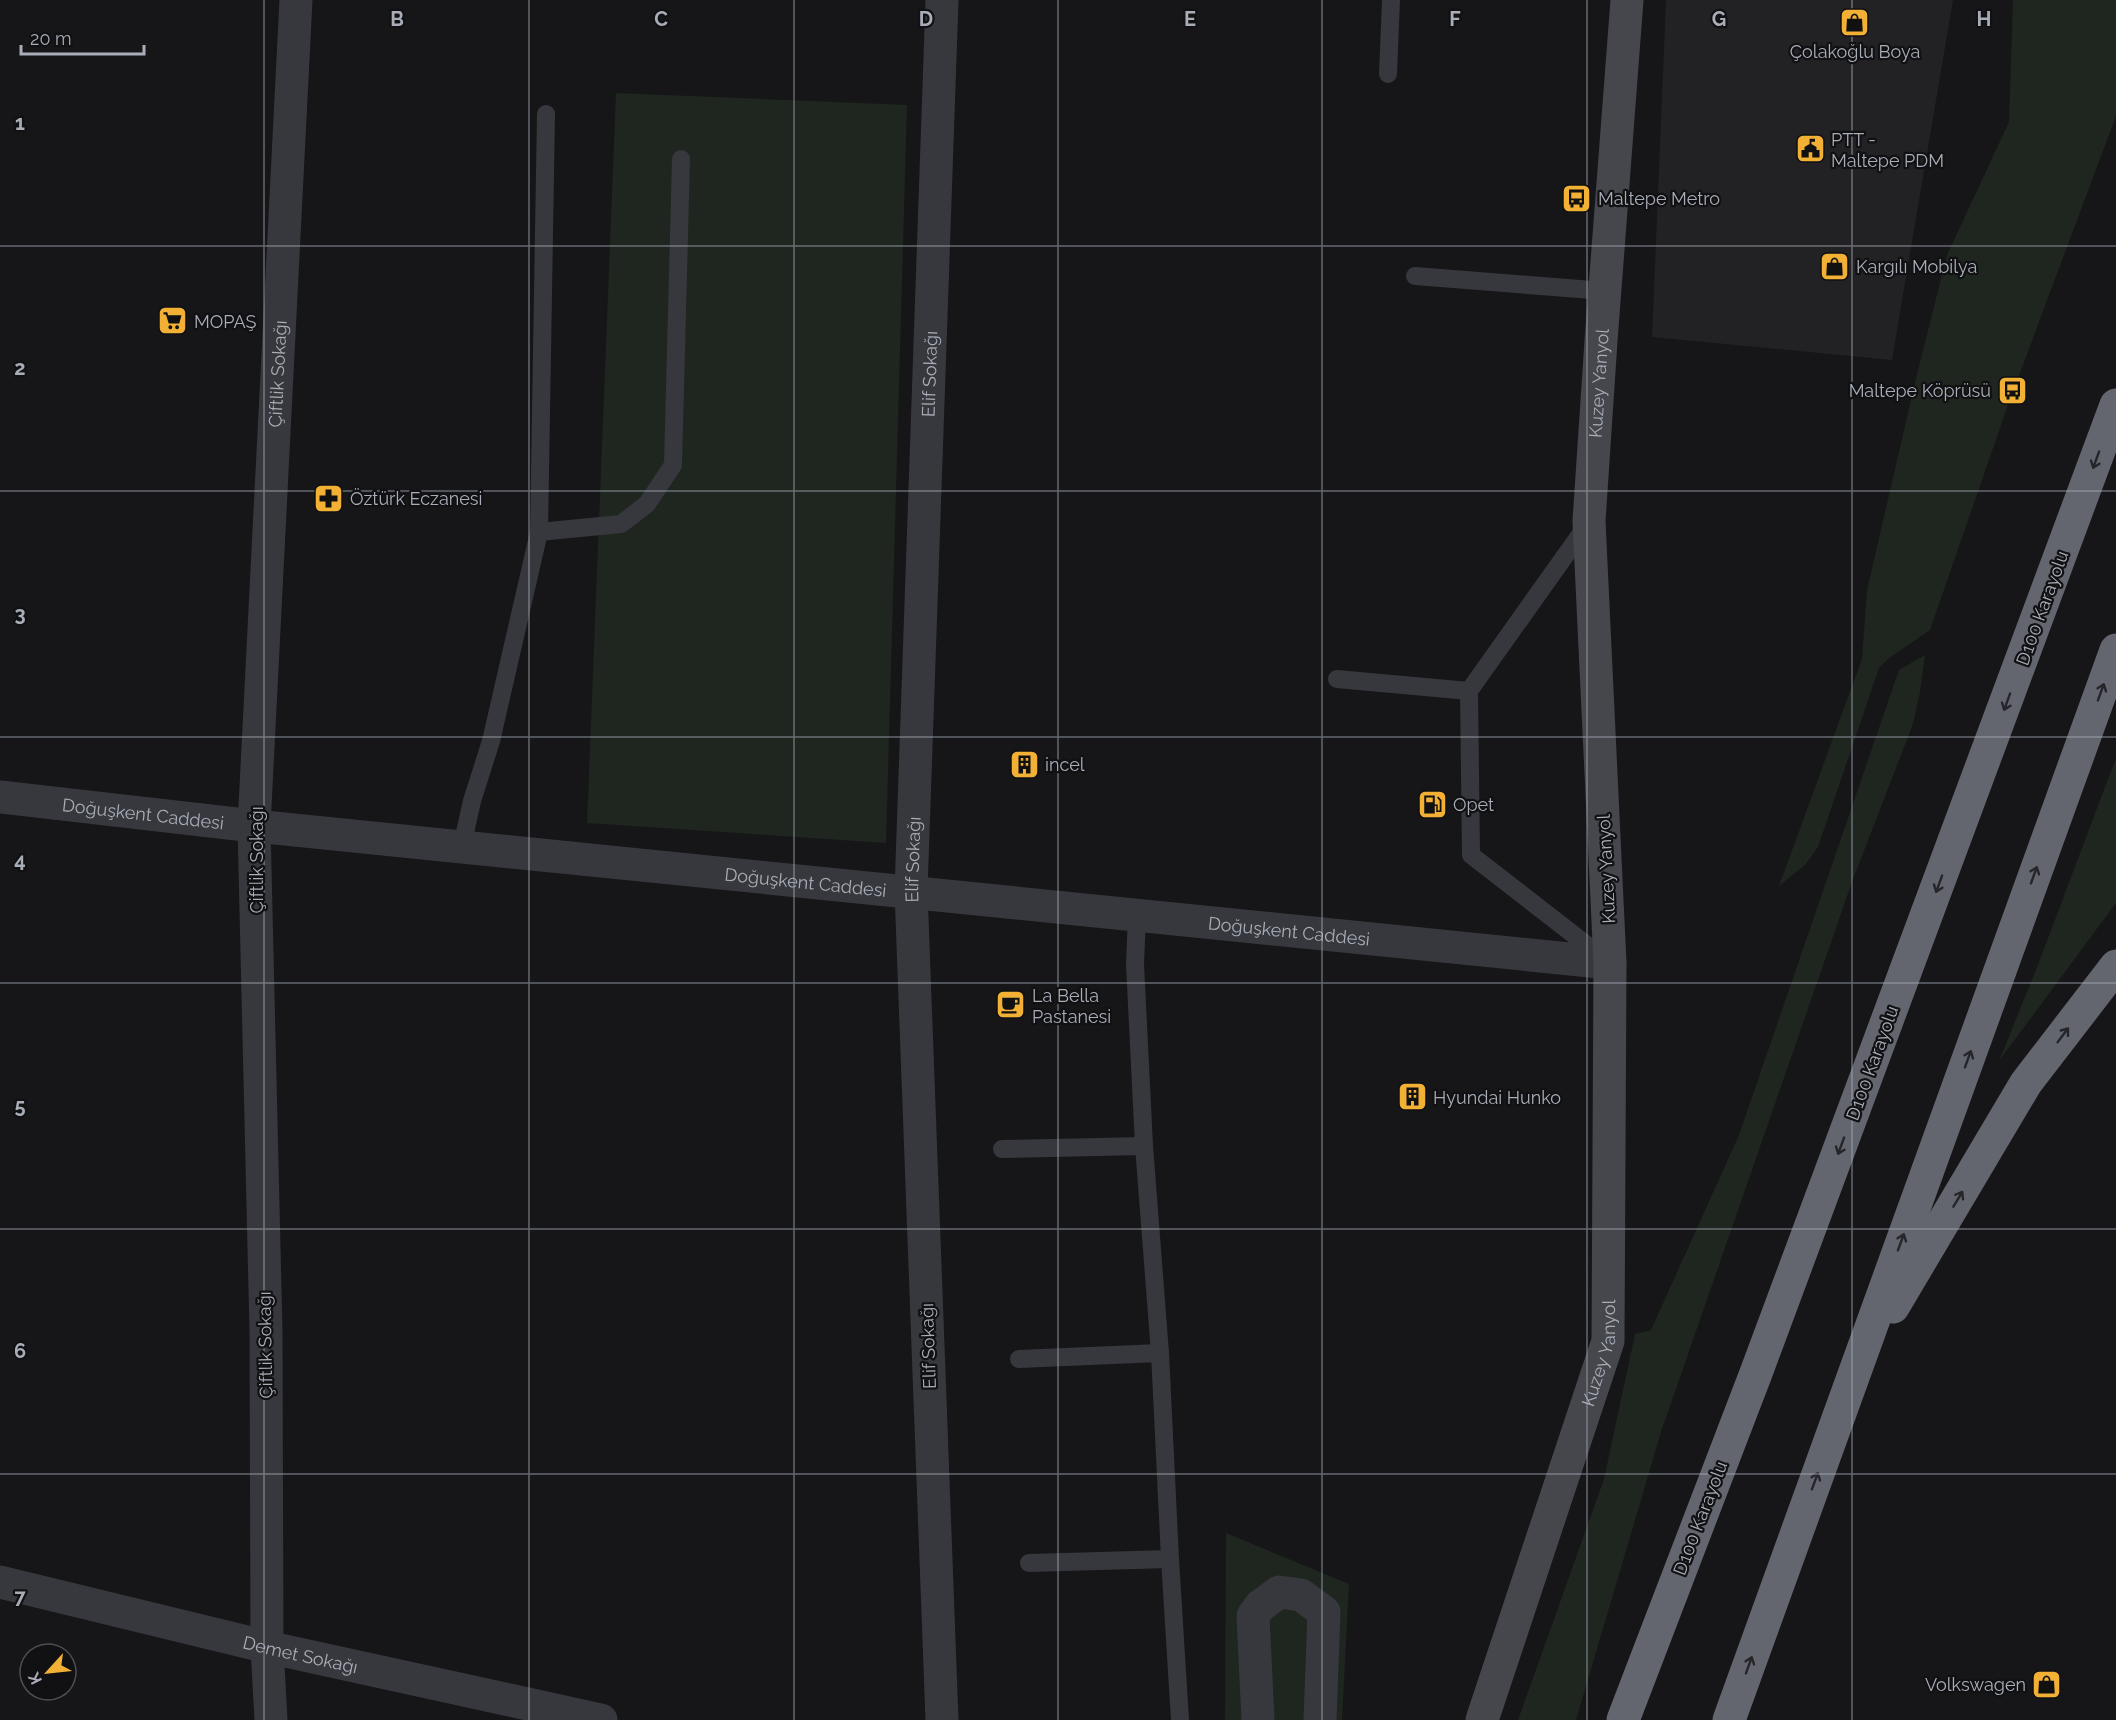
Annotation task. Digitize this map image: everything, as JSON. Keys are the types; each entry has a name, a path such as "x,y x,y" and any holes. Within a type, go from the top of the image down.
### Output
{"highway":[{"name":"D100 Karayolu","path":"1623,1720 1760,1362 2116,405"},
{"path":"1729,1720 2116,650"},
{"path":"1853,1376 2026,1083 2116,966"}],"main road":[{"name":"Kuzey Yanyol","path":"1482,1720 1608,1341 1610,963 1589,521 1627,0"}],"street":[{"name":"Çiftlik Sokağı","path":"271,1720 267,1647 266,1320 254,826 296,0"},
{"name":"Elif Sokağı","path":"942,0 911,891 942,1720"},
{"name":"Doğuşkent Caddesi","path":"0,797 254,826 1610,963"},
{"name":"Demet Sokağı","path":"0,1582 267,1647 601,1720"},
{"path":"1258,1720 1254,1616 1260,1606 1279,1592 1301,1595 1324,1612 1320,1720"}],"lane":[{"path":"1388,74 1391,0"},
{"path":"462,846 472,801 491,741 539,532 546,114"},
{"path":"539,532 621,524 647,504 673,465 681,159"},
{"path":"1415,276 1605,291"},
{"path":"1589,521 1469,691 1471,855 1610,963"},
{"path":"1337,679 1469,691"},
{"path":"1137,915 1135,964 1144,1146 1160,1353 1180,1720"},
{"path":"1002,1149 1144,1146"},
{"path":"1019,1359 1160,1353"},
{"path":"1029,1563 1170,1559"}],"shaded area":[{"name":"PTT - Maltepe PDM","path":"1666,0 1953,0 1892,360 1652,337"},
{"path":"2013,0 2116,0 2116,116 2008,405 1930,630 1888,659 1879,668 1818,847 1805,865 1779,886 1862,659 1867,590 1947,255 2009,122"},
{"path":"616,93 907,105 886,843 587,823"},
{"path":"1925,655 1913,724 1852,882 1661,1432 1576,1720 1518,1720 1604,1479 1635,1334 1651,1330 1739,1135 1899,670"},
{"path":"2116,758 2116,903 1999,1061 2036,970"},
{"path":"1226,1533 1349,1584 1342,1720 1225,1720"}],"place":[{"name":"Çolakoğlu Boya","path":"1855,22"},
{"name":"PTT - Maltepe PDM","path":"1810,149"},
{"name":"Maltepe Metro","path":"1577,198"},
{"name":"Kargılı Mobilya","path":"1835,266"},
{"name":"MOPAŞ","path":"173,321"},
{"name":"Maltepe Köprüsü","path":"2012,390"},
{"name":"Öztürk Eczanesi","path":"329,498"},
{"name":"incel","path":"1024,764"},
{"name":"Opet","path":"1432,804"},
{"name":"La Bella Pastanesi","path":"1011,1005"},
{"name":"Hyundai Hunko","path":"1412,1097"},
{"name":"Volkswagen","path":"2047,1684"}]}
